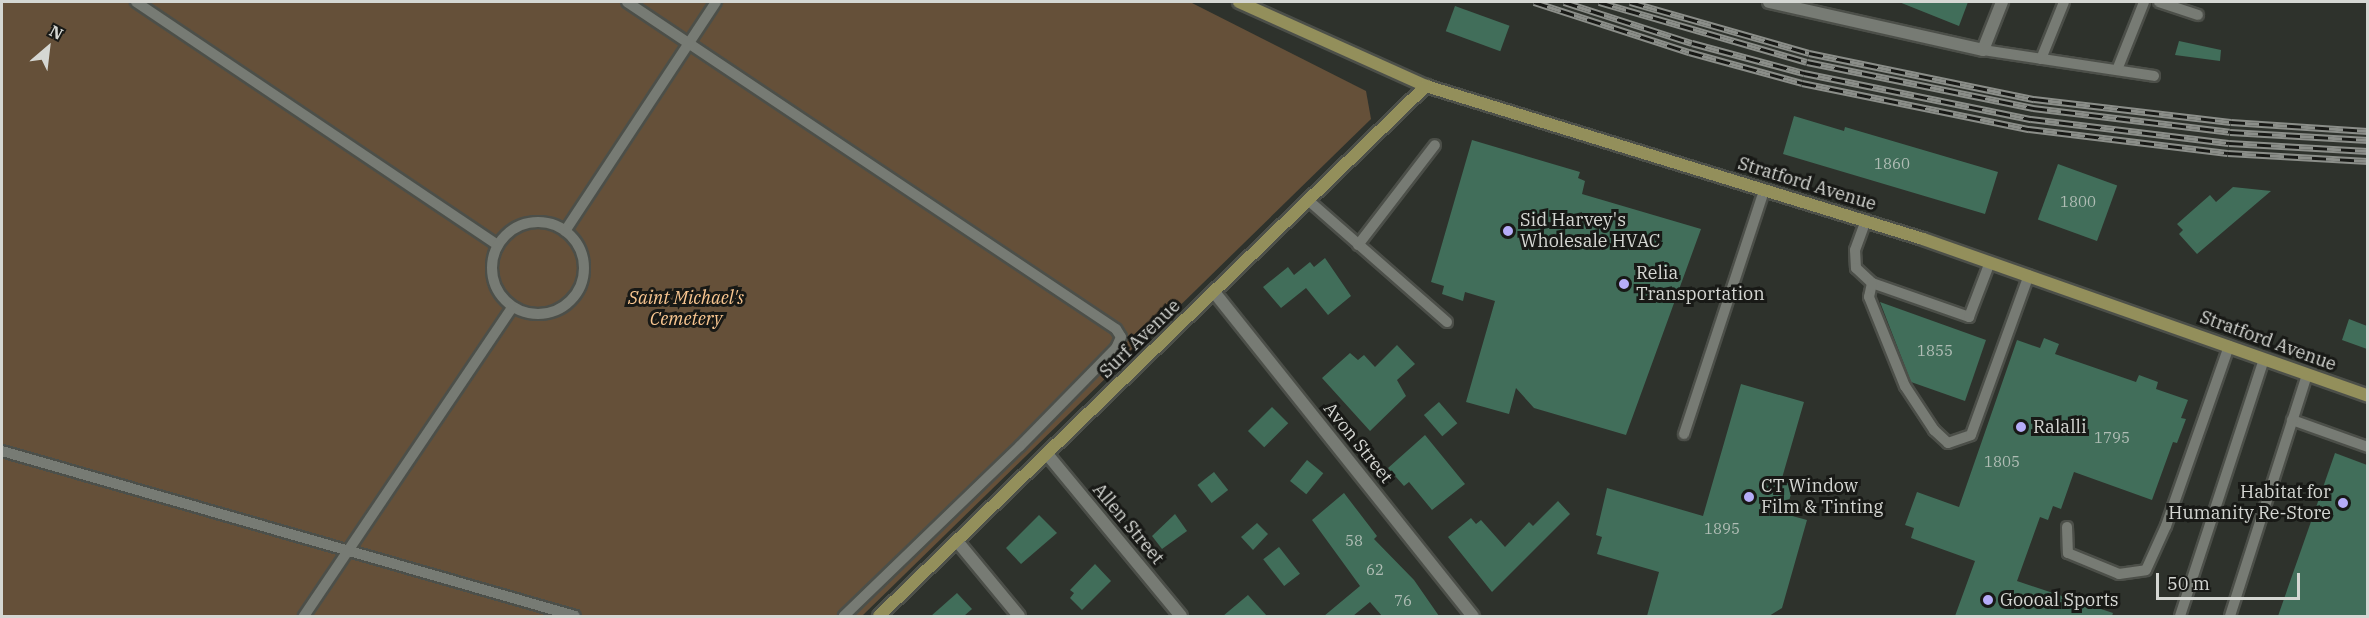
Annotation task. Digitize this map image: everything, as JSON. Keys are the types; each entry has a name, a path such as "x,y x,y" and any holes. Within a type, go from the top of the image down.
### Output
{"main road":[{"name":"Stratford Avenue","path":"1239,2 1426,86 1866,220 2029,275 2367,396"},
{"name":"Surf Avenue","path":"879,616 1426,86"}],"street":[{"path":"1769,2 1983,50 2002,2"},
{"name":"Avon Street","path":"1214,292 1473,616"},
{"name":"Allen Street","path":"1047,454 1181,616"},
{"path":"957,542 1018,616"}],"lane":[{"path":"136,2 497,245"},
{"path":"627,2 1116,329 1121,338 1116,348 1028,438 844,616"},
{"path":"565,231 716,2"},
{"path":"2041,59 2064,2"},
{"path":"2117,70 2144,2"},
{"path":"2159,2 2198,15"},
{"path":"1983,50 2154,76"},
{"path":"1358,245 1435,145"},
{"path":"1684,434 1764,190"},
{"path":"1308,200 1447,322"},
{"path":"1866,220 1855,250 1857,268 1872,283 1969,317 1990,262"},
{"path":"543,222 565,231 575,240 584,258 584,278 576,296 561,309 545,315 512,308 493,280 491,262 497,245 509,231 525,223 543,222"},
{"path":"1872,283 1869,297 1905,386 1934,430 1948,443 1971,435 2029,275"},
{"path":"304,616 512,308"},
{"path":"2067,527 2068,553 2119,574 2146,570 2177,495 2229,346"},
{"path":"2180,616 2264,359"},
{"path":"2230,616 2307,374"},
{"path":"2292,420 2367,447"},
{"path":"2,451 348,548 575,616"}],"green space":[{"name":"Saint Michael's Cemetery","path":"2,2 1190,2 1366,91 1371,119 862,616 2,616"}],"building":[{"path":"1899,2 1968,2 1959,26"},
{"path":"1455,6 1510,26 1500,51 1446,31"},
{"path":"2179,41 2221,50 2220,61 2175,55"},
{"path":"1794,116 1844,131 1845,127 1998,172 1985,214 1783,154"},
{"path":"1472,140 1580,172 1578,178 1585,181 1582,194 1701,229 1626,435 1534,408 1516,388 1509,414 1466,402 1495,301 1465,292 1463,301 1442,294 1444,286 1431,282"},
{"path":"2058,164 2117,186 2097,241 2038,219"},
{"path":"2233,187 2271,191 2197,254 2179,234 2183,230 2177,224 2210,195 2216,202"},
{"path":"1325,258 1351,296 1328,315 1306,288 1281,308 1263,287 1288,267 1294,275 1310,262 1314,267"},
{"path":"1880,302 1986,340 1965,401 1911,382"},
{"path":"2349,319 2367,326 2367,349 2342,340"},
{"path":"2044,338 2059,344 2055,354 2136,382 2139,375 2158,382 2156,389 2188,400 2181,418 2186,419 2177,443 2173,442 2152,500 2074,472 2061,509 2053,506 2048,520 2040,517 2017,581 2113,613 2112,616 1955,616 1975,561 1911,538 1914,528 1905,525 1917,492 1959,507 2017,340 2040,348"},
{"path":"1397,345 1415,364 1397,380 1406,396 1370,431 1322,378 1350,353 1358,360 1364,355 1375,367"},
{"name":"CT Window Film & Tinting","path":"1741,384 1804,402 1782,478 1795,481 1785,514 1807,520 1782,608 1769,616 1647,616 1659,572 1597,554 1602,537 1596,535 1607,488 1703,516"},
{"path":"1439,402 1457,423 1442,436 1424,415"},
{"path":"1272,407 1288,423 1264,447 1248,431"},
{"path":"1425,435 1465,484 1432,510 1409,482 1404,486 1388,468"},
{"name":"Habitat for Humanity Re-Store","path":"2335,453 2367,465 2367,616 2278,616"},
{"path":"1307,460 1323,473 1306,494 1290,481"},
{"path":"1214,472 1228,490 1212,503 1197,485"},
{"path":"1344,493 1377,536 1374,539 1414,580 1439,616 1382,616 1370,602 1353,616 1324,616 1360,586 1312,520"},
{"path":"1558,501 1570,514 1492,592 1448,537 1471,518 1476,524 1481,520 1505,547 1529,522 1533,526"},
{"path":"1175,514 1187,531 1162,549 1152,536"},
{"path":"1039,515 1057,533 1021,564 1006,548"},
{"path":"1257,523 1268,534 1253,550 1241,537"},
{"path":"1279,547 1300,574 1284,586 1263,559"},
{"path":"1095,564 1111,581 1082,610 1070,598 1074,593 1070,590"},
{"path":"957,593 972,609 964,616 931,616"},
{"path":"1248,595 1267,616 1223,616"}],"railway":[{"path":"1534,2 1689,52 1802,83 2029,129 2228,153 2368,161"},
{"path":"1564,2 1692,43 1804,73 2031,119 2229,143 2368,151"},
{"path":"1599,2 1807,62 2033,108 2230,132 2368,140"},
{"path":"1630,2 1809,53 2034,99 2231,122 2368,131"}],"place":[{"name":"Sid Harvey's Wholesale HVAC","path":"1508,231"},
{"name":"Relia Transportation","path":"1624,284"},
{"name":"Ralalli","path":"2021,427"},
{"name":"CT Window Film & Tinting","path":"1749,497"},
{"name":"Habitat for Humanity Re-Store","path":"2343,503"},
{"name":"Goooal Sports","path":"1988,600"}]}
